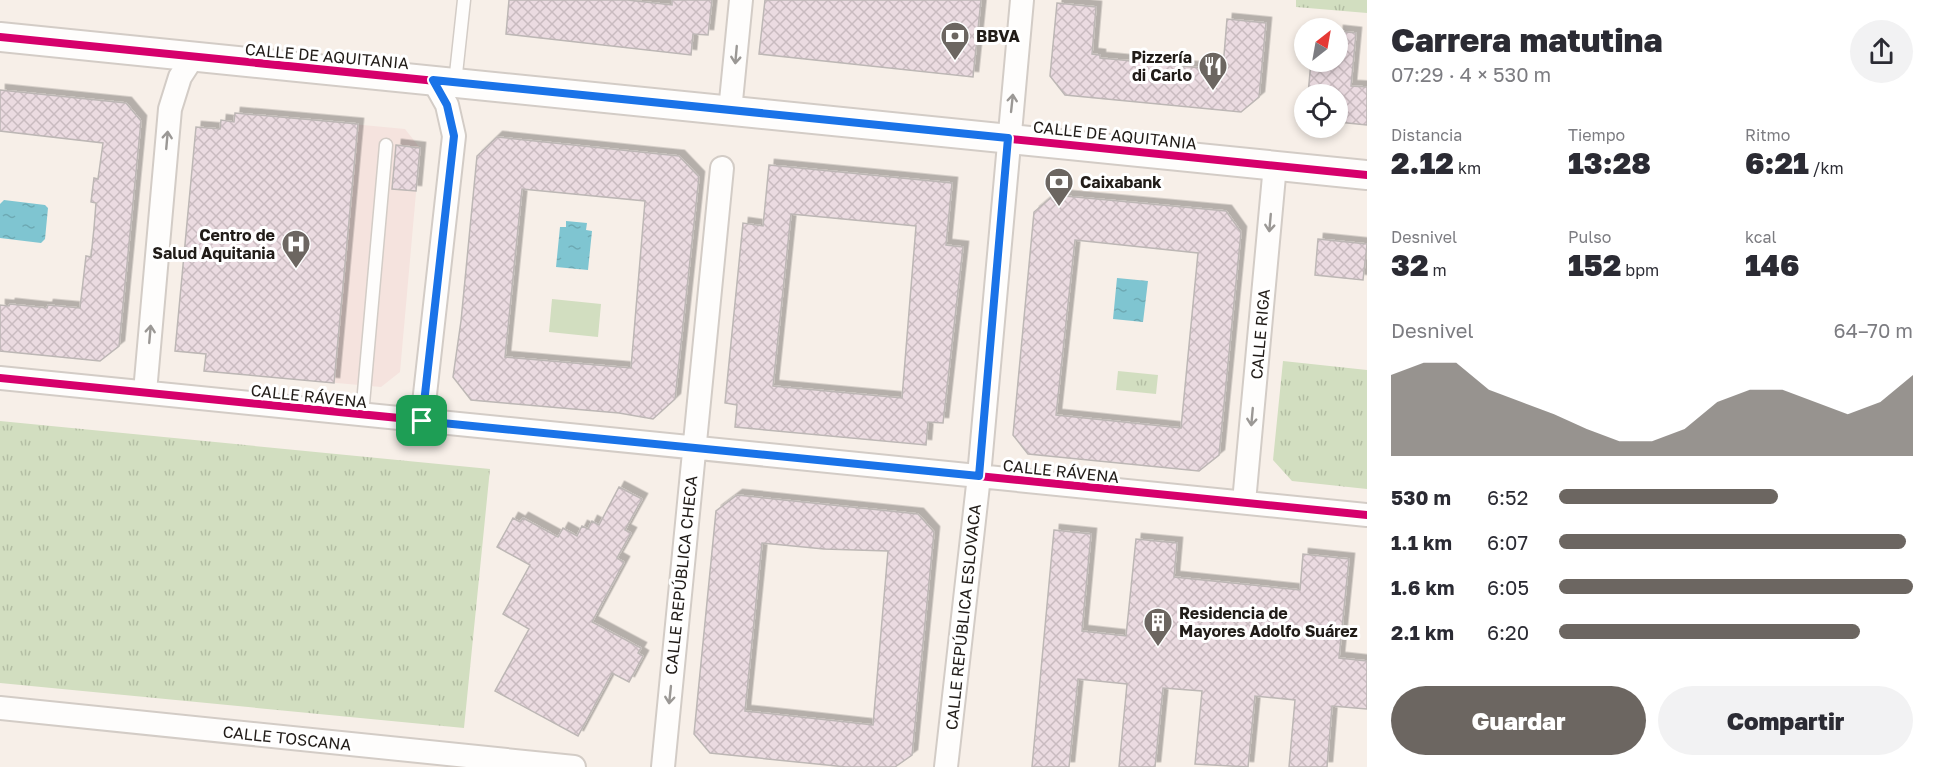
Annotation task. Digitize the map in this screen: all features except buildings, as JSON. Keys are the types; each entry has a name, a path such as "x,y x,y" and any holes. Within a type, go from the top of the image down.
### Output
{"street":[{"path":"730,111 741,0"},
{"name":"CALLE REPÚBLICA ESLOVACA","path":"946,767 979,476 1022,0"},
{"name":"CALLE DE AQUITANIA","path":"0,38 1367,175"},
{"path":"145,392 170,109 180,77 193,57"},
{"path":"422,421 454,136 444,81"},
{"name":"CALLE RIGA","path":"1244,502 1275,165"},
{"name":"CALLE REPÚBLICA CHECA","path":"663,767 722,168"},
{"name":"CALLE RÁVENA","path":"0,378 1367,515"},
{"name":"CALLE TOSCANA","path":"0,708 392,758 574,767"}],"lane":[{"path":"444,81 464,0"},
{"path":"362,415 386,145"}],"shaded area":[{"name":"Centro de Salud Aquitania","path":"235,113 405,129 420,148 400,372 381,387 204,371 206,348 200,348 199,354 175,351 196,127 220,129 221,120 234,122"}],"green space":[{"path":"1296,0 1367,0 1367,13 1296,7"},
{"path":"552,299 601,304 598,337 549,332"},
{"path":"1283,361 1367,370 1367,489 1292,481 1273,460"},
{"path":"1118,371 1158,375 1156,394 1116,390"},
{"path":"0,421 490,469 464,728 0,683"}],"water":[{"path":"4,200 45,205 48,208 45,239 41,243 0,238 0,204"},
{"path":"566,221 587,223 586,230 592,231 588,270 556,267 560,227 566,227"},
{"path":"1117,278 1148,281 1143,322 1113,319"}],"cycle path":[{"path":"0,37 1367,175"},
{"path":"0,378 1367,515"}],"place":[{"name":"BBVA","path":"955,62"},
{"name":"Pizzería di Carlo","path":"1213,92"},
{"name":"Caixabank","path":"1059,208"},
{"name":"Centro de Salud Aquitania","path":"296,270"},
{"name":"Residencia de Mayores Adolfo Suárez","path":"1158,648"}],"route":[{"path":"433,80 1008,138 979,476 422,421 454,136 447,105 433,80"}]}
